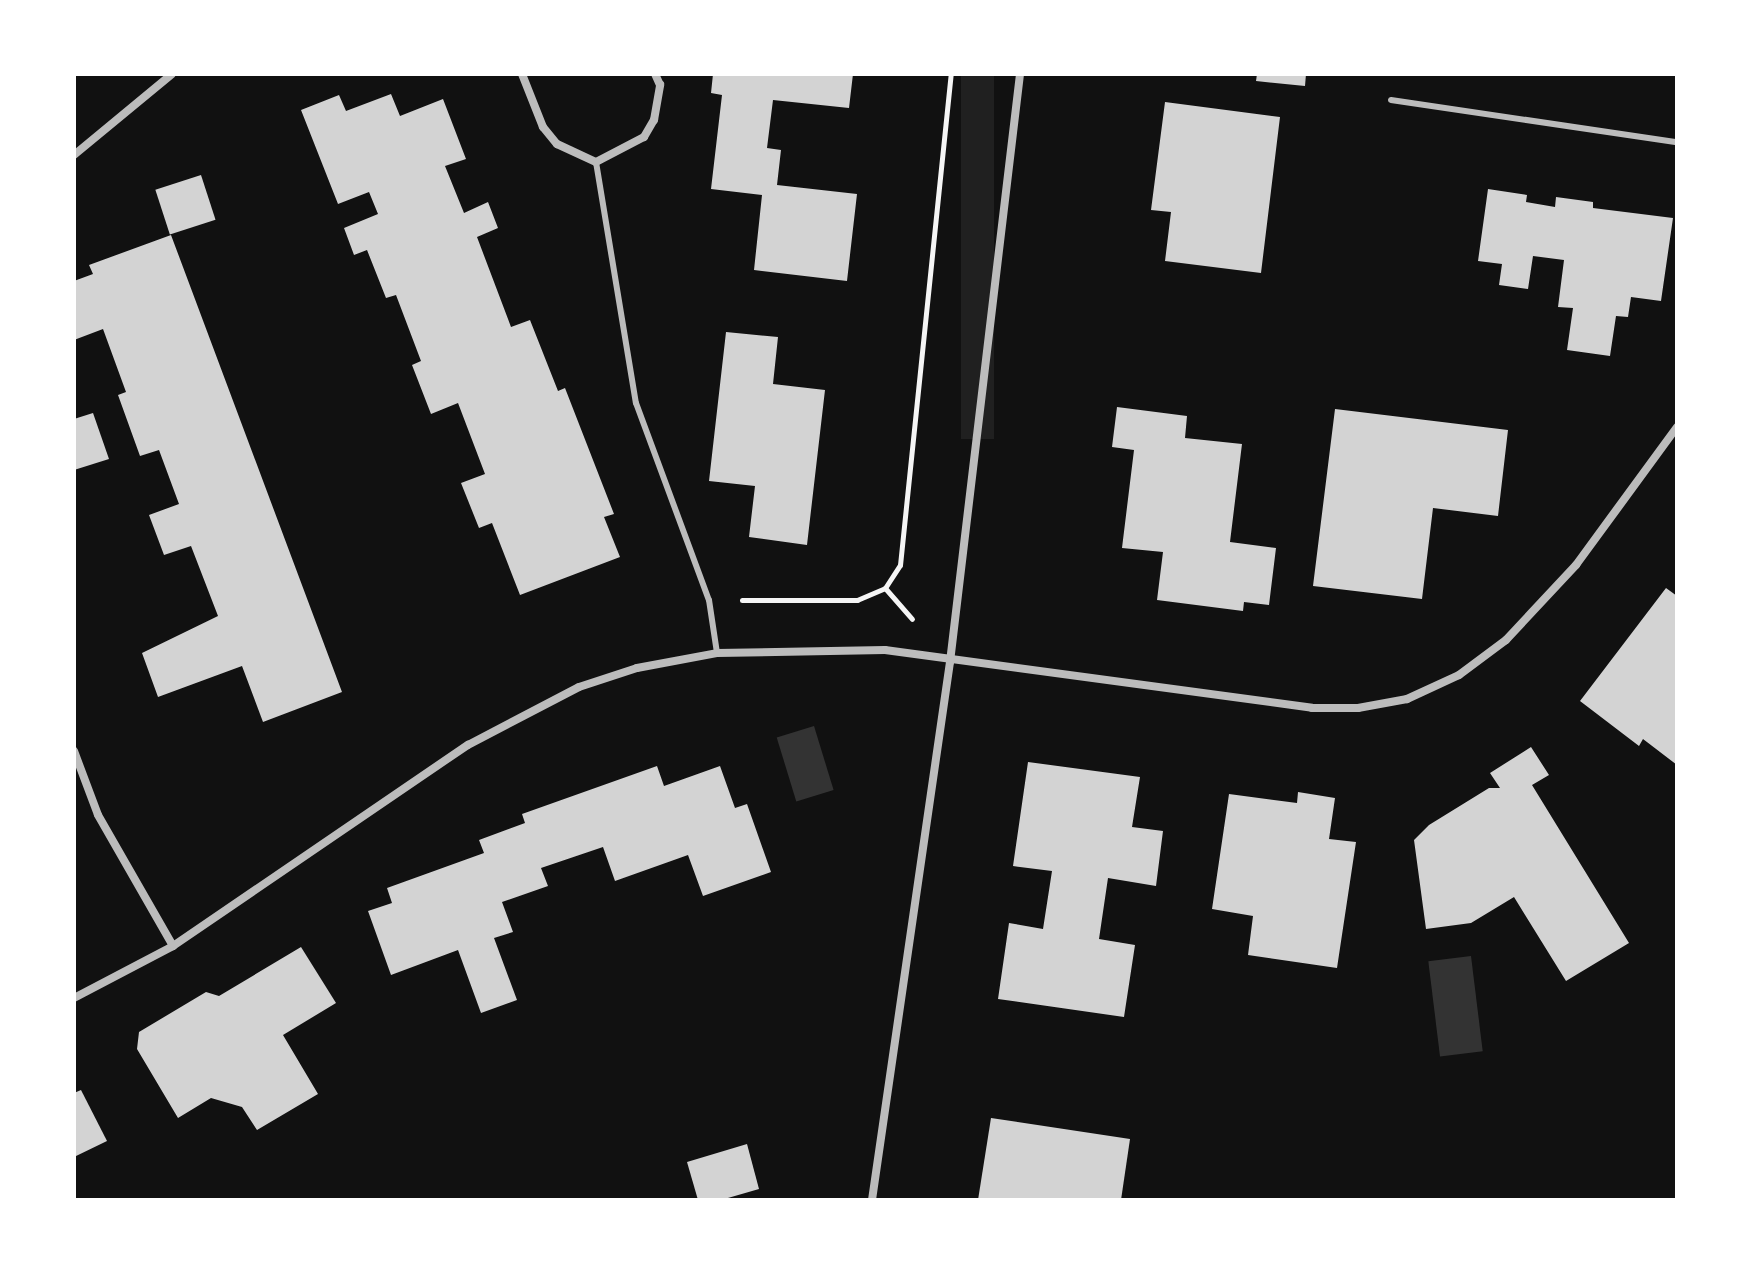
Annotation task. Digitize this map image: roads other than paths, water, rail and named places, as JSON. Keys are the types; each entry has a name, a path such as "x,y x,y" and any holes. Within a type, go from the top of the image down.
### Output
{"street":[{"path":"74,155 172,74"},
{"path":"522,74 543,127 565,149 596,162 644,137 654,120 660,85 655,74"},
{"path":"872,1200 950,662 1020,74"},
{"path":"74,998 173,946 468,745 527,711 637,668 717,653 885,650 950,662 1312,708 1358,708 1407,699 1459,675 1506,640 1576,565 1677,427"},
{"path":"74,751 98,815 173,946"}],"lane":[{"path":"1391,100 1677,142"},
{"path":"596,162 636,403 709,600 717,653"}]}
